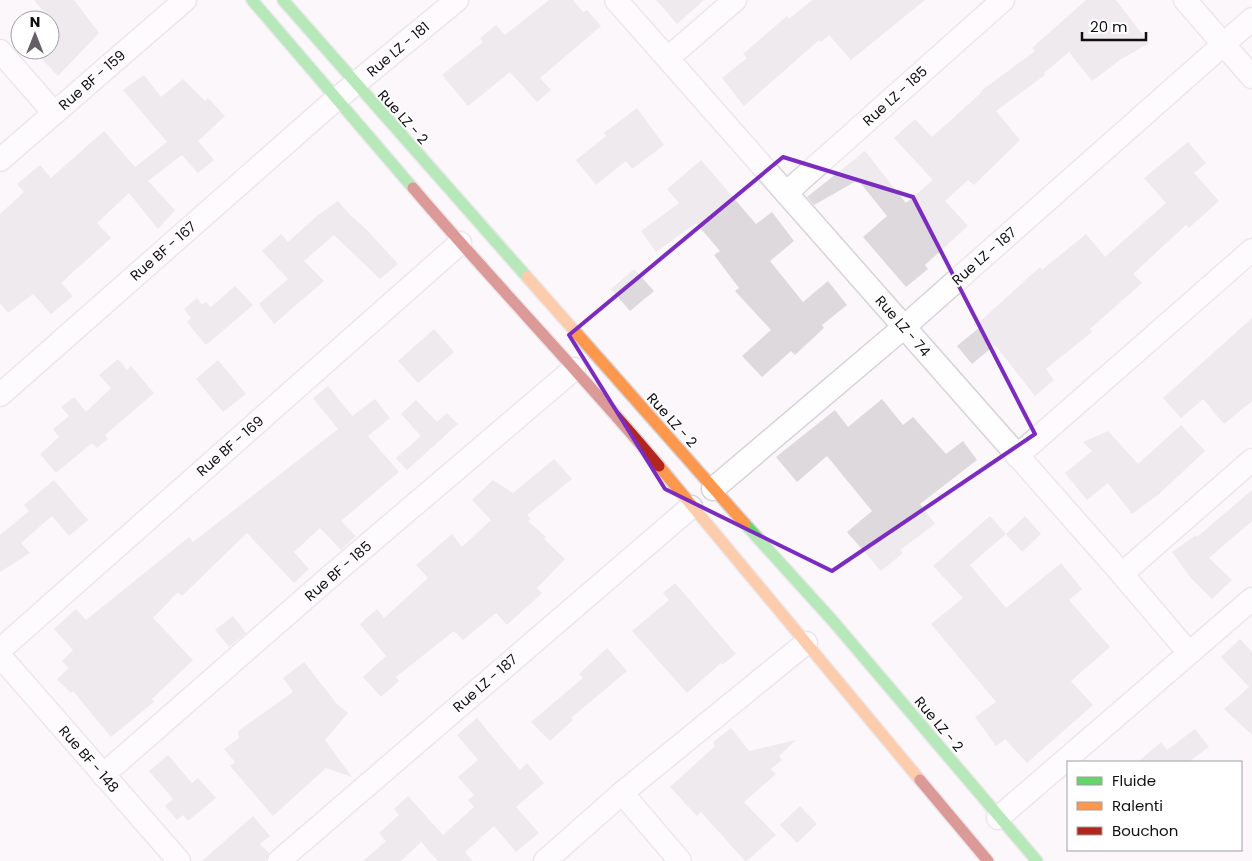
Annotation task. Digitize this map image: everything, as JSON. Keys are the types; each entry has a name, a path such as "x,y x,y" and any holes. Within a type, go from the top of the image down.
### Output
{"main road":[{"path":"252,0 331,104 460,242 574,369 988,861"},
{"name":"Rue LZ - 2","path":"282,0 359,82 713,489 832,620 1036,861"}],"street":[{"name":"Rue BF - 159","path":"0,160 185,0"},
{"name":"Rue LZ - 181","path":"331,104 457,0"},
{"name":"Rue LZ - 74","path":"616,0 1122,574 1189,653"},
{"path":"668,58 735,0"},
{"name":"Rue LZ - 185","path":"786,193 1003,0"},
{"path":"1184,0 1252,77"},
{"name":"Rue LZ - 187","path":"713,489 904,327 1252,19"},
{"path":"0,51 54,113"},
{"name":"Rue BF - 167","path":"0,395 331,104"},
{"name":"Rue BF - 169","path":"0,650 460,242"},
{"path":"1017,456 1252,250"},
{"name":"Rue BF - 185","path":"103,775 339,569 574,369"},
{"path":"1122,574 1252,460"},
{"name":"Rue LZ - 187","path":"279,861 691,507"},
{"path":"998,818 1252,599"},
{"path":"545,861 622,793 806,643"},
{"name":"Rue BF - 148","path":"0,656 179,861"},
{"path":"622,793 680,861"}],"highlighted area":[{"path":"783,157 913,197 1035,434 832,571 665,489 569,335"}],"building":[{"path":"34,0 74,0 99,33 58,76 43,60 60,60 60,10 42,10"},
{"path":"549,0 573,0 583,12 587,10 601,26 540,78 551,90 537,102 510,72 468,106 442,75 483,42 480,38 496,25 505,35"},
{"path":"656,0 704,0 677,24"},
{"path":"812,0 925,0 851,60 829,35 821,42 819,40 744,106 722,78 747,58 743,54 787,16 789,19"},
{"path":"1086,0 1116,0 1149,43 1120,60 1092,81 1069,52 1044,73 1045,75 996,111 1020,140 974,185 968,180 945,201 968,226 925,265 928,269 906,287 863,237 887,216 858,180 814,205 807,197 865,151 906,203 933,180 894,138 915,119 932,137 981,91 1035,51 1032,48"},
{"path":"144,75 161,97 183,79 205,101 208,98 225,116 198,141 214,160 198,173 182,155 148,181 175,210 158,229 129,193 97,223 111,238 61,283 73,296 51,314 33,294 8,313 0,303 0,214 24,192 17,184 40,165 51,178 104,131 135,167 167,142 123,90"},
{"path":"637,108 664,145 632,169 626,161 596,185 576,160 606,136 604,133"},
{"path":"1188,142 1206,163 1194,173 1219,201 1189,228 1186,225 1133,274 1142,283 1090,329 1092,332 1046,369 1054,380 1035,396 995,345 972,364 957,346 980,327 977,324 1040,267 1042,270 1086,234 1105,257 1166,203 1144,178"},
{"path":"701,160 756,224 772,212 794,241 770,261 803,302 828,281 847,305 822,325 824,328 795,355 791,351 762,377 742,356 771,330 735,291 739,288 714,255 720,251 696,223 656,252 641,231 679,203 667,189"},
{"path":"338,201 398,264 380,279 334,235 304,261 324,281 274,324 259,304 288,279 262,251 281,234 288,242 318,215"},
{"path":"634,269 654,291 630,311 611,289"},
{"path":"235,286 253,305 206,345 187,322 191,318 184,309 197,298 202,305 206,302 211,307"},
{"path":"1252,318 1252,401 1224,424 1203,399 1181,418 1163,398"},
{"path":"434,329 454,352 418,383 398,361"},
{"path":"118,359 127,370 131,366 154,393 105,435 108,439 97,448 92,443 56,473 40,454 59,437 53,429 69,416 61,407 74,397 86,412 111,388 99,375"},
{"path":"218,360 246,394 223,412 196,379"},
{"path":"328,386 352,416 375,399 390,418 368,436 399,472 341,521 356,536 341,550 320,528 294,552 309,569 294,583 247,533 182,596 178,592 153,618 193,660 152,699 154,702 111,737 73,691 71,693 57,679 69,668 62,661 73,650 54,629 76,609 86,620 189,537 193,542 338,429 313,398"},
{"path":"882,399 903,425 913,417 946,454 963,441 977,460 920,504 935,524 900,550 903,553 881,571 847,532 872,511 827,456 797,482 776,457 835,410 848,427"},
{"path":"416,400 437,422 447,413 458,424 407,470 396,458 421,436 401,414"},
{"path":"1181,425 1205,451 1159,494 1132,514 1108,483 1087,500 1065,473 1092,451 1083,442 1108,431 1138,464"},
{"path":"554,459 572,479 527,515 531,519 528,521 546,537 544,539 565,559 537,588 542,593 507,625 496,613 463,640 454,631 396,677 399,681 381,697 363,677 386,656 360,624 377,609 384,618 428,578 416,565 452,534 462,547 491,520 472,500 493,480 513,493"},
{"path":"54,480 88,520 69,536 52,516 21,543 30,553 0,572 0,535 29,511 24,505"},
{"path":"1252,490 1252,521 1209,558 1232,580 1212,599 1190,577 1172,552 1196,535 1197,537"},
{"path":"990,516 1006,534 970,565 1006,608 1061,563 1082,589 1069,600 1110,647 1071,681 1093,705 1027,763 1005,739 996,746 975,717 996,702 931,624 963,598 933,566"},
{"path":"1025,516 1041,534 1022,552 1006,534"},
{"path":"675,583 736,654 722,665 721,663 687,693 632,631 669,600 663,593"},
{"path":"233,616 246,633 229,647 215,630"},
{"path":"1240,639 1252,652 1252,735 1224,709 1249,687 1221,657"},
{"path":"607,648 627,671 571,718 573,720 550,741 531,722 583,678 579,674"},
{"path":"304,662 337,704 348,713 325,740 352,777 326,768 273,816 230,766 235,762 224,749 239,738 238,731 293,692 283,678"},
{"path":"477,718 520,770 527,763 544,783 516,807 539,833 516,852 494,826 465,852 473,861 438,861 421,842 401,861 363,861 386,841 379,833 399,815 394,809 408,796 443,835 474,807 468,800 474,795 458,777 478,760 457,735"},
{"path":"731,728 749,751 796,740 779,756 782,760 771,769 776,774 744,802 776,835 747,861 701,812 697,816 670,787 715,746 713,742"},
{"path":"1195,729 1209,747 1189,761 1139,761 1161,742 1167,750"},
{"path":"168,755 192,783 198,778 216,798 188,821 183,815 177,820 165,806 173,799 149,771"},
{"path":"800,806 817,824 797,843 780,825"},
{"path":"253,816 270,836 260,844 269,853 266,861 202,861"}],"traffic: fast":[{"path":"252,0 413,188"},
{"path":"283,0 527,277"},
{"path":"745,524 832,620 1037,861"}],"traffic: slow":[{"path":"527,277 745,524"},
{"path":"659,466 920,780"}],"traffic: jam":[{"path":"413,188 659,466"},
{"path":"920,780 988,861"}]}
